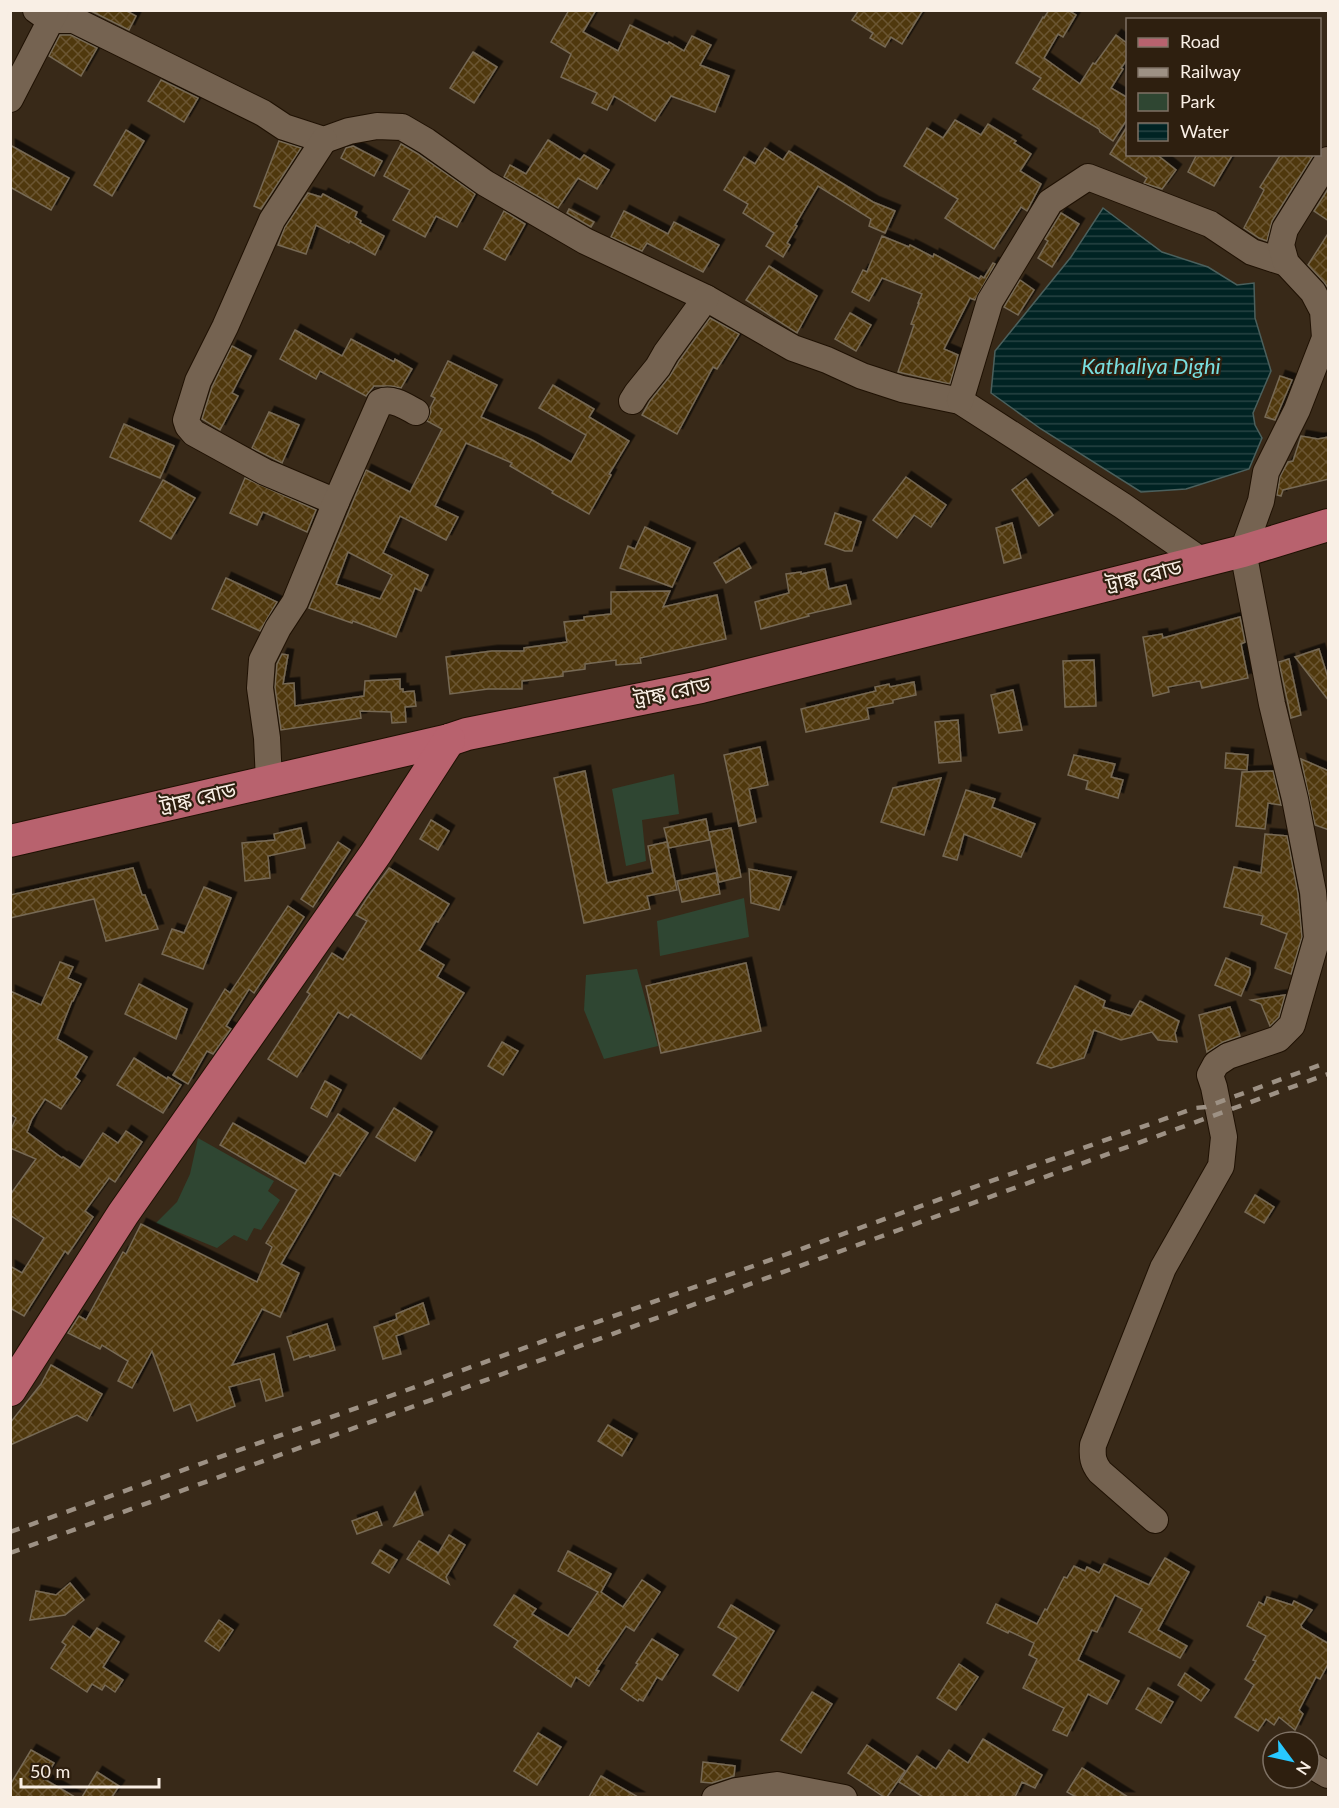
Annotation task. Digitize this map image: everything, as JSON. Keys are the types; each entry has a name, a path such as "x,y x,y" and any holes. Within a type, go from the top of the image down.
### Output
{"main road":[{"name":"ট্রাঙ্ক রোড","path":"10,841 467,734 701,687 1243,551 1329,525"},
{"path":"10,1390 123,1214 376,853 449,740"}],"street":[{"path":"10,99 47,14 74,20 263,113 284,127 324,140"},
{"path":"336,502 265,472 194,433 186,420 198,381 225,327 272,220 324,140 349,131 377,126 402,126 485,183 585,242 706,298 793,348 862,376 902,389 960,401 1123,506 1202,561"},
{"path":"1155,1520 1100,1472 1092,1457 1093,1445 1163,1268 1221,1166 1224,1137 1210,1075 1216,1064 1228,1056 1278,1039 1292,1025 1317,938 1313,892 1300,822 1272,704 1243,551 1261,501 1266,472 1297,411 1325,338 1323,311 1312,292 1286,263 1281,245 1286,229 1329,160"},
{"path":"960,401 990,301 1050,202 1088,177 1210,224 1252,252 1286,263"},
{"path":"632,401 706,298"},
{"path":"269,782 267,738 260,688 262,660 278,628 295,602 380,402 394,401 416,412"},
{"path":"716,1797 736,1791 777,1785 844,1797"}],"green space":[{"path":"674,774 679,814 642,820 646,861 626,866 612,789"},
{"path":"744,898 749,937 660,956 657,921"},
{"path":"637,969 658,1046 604,1059 584,1010 586,975"},
{"path":"198,1138 274,1181 268,1191 280,1200 261,1230 254,1228 247,1241 234,1235 217,1248 156,1223 177,1202 190,1174"}],"water":[{"name":"Kathaliya Dighi","path":"1103,208 1162,252 1208,267 1237,285 1254,283 1255,318 1271,371 1253,413 1255,425 1262,438 1249,469 1186,489 1141,492 1041,429 991,393 995,351 1071,257"}],"building":[{"path":"89,10 125,10 136,16 129,30"},
{"path":"569,10 596,10 583,32 618,51 630,25 684,51 692,36 711,45 700,65 729,76 715,112 671,96 655,121 614,96 607,110 592,103 597,93 561,77 571,54 551,42"},
{"path":"859,10 923,10 902,44 891,37 885,47 870,38 873,33 852,20"},
{"path":"1049,10 1068,10 1076,15 1063,37 1058,34 1044,58 1080,84 1093,63 1095,64 1116,35 1126,42 1126,61 1111,88 1126,97 1126,121 1113,141 1099,129 1033,89 1041,78 1016,63"},
{"path":"60,35 71,35 97,48 81,76 49,56"},
{"path":"473,52 497,67 474,103 450,88"},
{"path":"161,80 198,98 184,122 148,101"},
{"path":"955,120 981,135 988,124 1016,141 1014,143 1031,154 1020,171 1041,184 1027,211 1021,207 994,249 945,218 958,199 904,166 927,128 943,138"},
{"path":"1126,128 1126,156 1158,156 1176,170 1162,189 1144,183 1147,178 1110,154"},
{"path":"126,130 144,141 112,196 94,185"},
{"path":"548,140 580,160 584,155 609,170 597,189 578,178 558,208 504,177 510,165 526,174"},
{"path":"279,141 301,148 261,209 254,206"},
{"path":"401,144 475,194 457,227 436,216 425,237 393,220 410,190 384,176"},
{"path":"10,145 69,178 51,210 10,187"},
{"path":"353,146 382,161 374,176 341,158 346,148"},
{"path":"765,148 783,160 789,151 873,202 895,211 885,233 869,226 871,219 818,186 795,225 797,226 787,243 790,245 783,257 766,246 774,233 743,213 748,204 724,190 744,157 755,164"},
{"path":"1196,156 1232,156 1214,186 1188,172"},
{"path":"1280,156 1313,156 1272,221 1267,241 1244,228 1264,190 1260,187"},
{"path":"1329,189 1329,221 1314,211"},
{"path":"308,193 321,197 323,194 357,212 355,217 361,221 360,223 384,236 375,255 316,225 306,254 278,245 285,227"},
{"path":"569,209 594,222 591,227 567,213"},
{"path":"504,211 525,224 505,260 484,249"},
{"path":"624,211 668,234 674,222 719,245 703,272 647,243 642,251 611,237"},
{"path":"1061,213 1079,224 1052,267 1038,258 1048,241 1045,239"},
{"path":"1329,232 1329,289 1308,265"},
{"path":"882,236 909,247 910,245 933,257 934,254 979,279 981,276 984,278 993,263 995,264 975,300 970,298 944,349 958,355 950,384 898,372 922,294 882,278 869,301 852,292 863,270 867,272"},
{"path":"769,266 817,296 797,333 746,300"},
{"path":"1020,280 1034,290 1018,315 1004,307"},
{"path":"850,313 871,325 856,351 835,339"},
{"path":"710,318 739,334 717,369 713,367 677,434 642,415"},
{"path":"295,330 342,356 351,339 412,369 401,388 374,386 366,396 320,371 316,379 280,359"},
{"path":"232,346 251,356 232,393 238,396 220,430 202,419 212,387"},
{"path":"448,361 497,385 481,417 532,440 571,462 586,435 539,408 553,385 594,409 589,417 629,441 589,514 510,466 512,463 466,443 435,506 458,517 446,540 400,516 383,553 428,575 421,591 415,588 396,637 309,608 366,470 410,492 442,429 427,421 435,398 431,396","holes":["348,552 392,575 380,599 336,584"]},
{"path":"1280,376 1292,380 1275,420 1265,417"},
{"path":"269,412 299,425 282,463 252,448"},
{"path":"124,424 174,446 160,478 110,457"},
{"path":"1301,436 1318,439 1329,437 1329,479 1283,490 1281,496 1277,495 1280,477 1288,462 1293,461"},
{"path":"906,477 946,505 931,527 914,515 897,538 873,520"},
{"path":"245,478 316,510 307,532 263,512 257,525 230,513"},
{"path":"1026,479 1053,515 1039,526 1012,490"},
{"path":"163,480 195,498 171,539 140,521"},
{"path":"835,513 861,522 852,551 825,544"},
{"path":"1012,523 1021,558 1004,563 996,528"},
{"path":"645,527 690,548 672,587 620,568 628,546 635,549"},
{"path":"739,548 751,568 726,583 714,563"},
{"path":"825,569 829,589 846,585 851,604 808,614 809,616 761,629 755,602 789,593 786,574 801,572 801,574"},
{"path":"226,578 277,602 260,631 212,609"},
{"path":"670,591 663,607 717,595 726,639 640,658 641,663 616,665 616,660 585,664 585,669 563,672 563,676 522,681 522,689 488,689 450,694 446,657 492,651 524,651 524,648 567,642 564,622 611,614 611,592"},
{"path":"1240,617 1245,642 1241,644 1248,678 1202,688 1200,681 1168,687 1169,692 1153,696 1143,637 1162,634 1163,638"},
{"path":"1319,649 1329,681 1329,701 1295,657"},
{"path":"282,654 288,655 283,684 294,683 295,706 364,696 365,681 400,679 400,689 403,689 403,692 414,691 416,706 405,707 406,722 392,723 391,712 360,711 361,718 281,730 275,687 277,664"},
{"path":"1289,659 1301,715 1291,718 1279,662"},
{"path":"1094,660 1096,706 1065,707 1063,661"},
{"path":"914,682 916,695 893,700 893,703 867,708 869,719 806,732 801,709 876,691 875,687 889,684 890,687"},
{"path":"1013,690 1022,730 999,733 991,695"},
{"path":"958,720 961,761 939,763 935,722"},
{"path":"760,747 768,785 749,789 756,822 739,826 724,755"},
{"path":"1226,753 1248,755 1247,770 1225,768"},
{"path":"1074,755 1115,764 1111,777 1123,780 1118,798 1086,789 1088,781 1068,775"},
{"path":"1301,759 1329,771 1329,830 1315,825"},
{"path":"585,771 607,883 653,873 648,846 667,842 677,890 647,896 650,909 584,923 554,778"},
{"path":"1273,771 1281,805 1268,803 1265,829 1236,826 1242,772"},
{"path":"941,778 924,835 881,822 893,788"},
{"path":"966,790 995,799 992,807 1035,824 1021,857 964,834 957,860 943,856"},
{"path":"706,819 710,840 669,848 664,828"},
{"path":"431,820 449,831 438,850 420,839"},
{"path":"301,828 305,848 268,856 270,878 245,881 242,843 275,840 274,834"},
{"path":"731,828 741,877 719,882 709,832"},
{"path":"1265,834 1287,836 1298,894 1302,937 1291,974 1275,968 1287,934 1261,924 1263,916 1224,907 1234,867 1261,873"},
{"path":"338,842 350,850 313,907 301,899"},
{"path":"133,868 142,895 145,895 158,929 106,941 94,899 10,918 10,895"},
{"path":"389,868 449,904 419,950 444,965 437,977 464,993 421,1059 351,1014 348,1018 338,1012 297,1077 268,1059 310,994 307,992 332,953 343,960 367,921 356,915"},
{"path":"749,869 791,877 779,910 751,903"},
{"path":"716,873 720,894 682,902 677,881"},
{"path":"204,887 231,898 203,969 162,954 172,929 184,933"},
{"path":"288,906 304,917 254,993 249,989 226,1026 231,1029 213,1054 207,1051 188,1084 173,1075 225,989 230,993"},
{"path":"1226,958 1250,968 1250,974 1241,996 1215,985"},
{"path":"60,962 73,967 68,978 81,984 57,1039 87,1057 75,1077 80,1081 61,1109 45,1099 32,1119 27,1132 62,1158 80,1168 103,1133 118,1143 126,1131 142,1142 115,1182 109,1178 85,1211 93,1217 68,1254 65,1251 24,1316 10,1308 10,1266 22,1273 44,1238 10,1215 10,1195 36,1159 10,1148 10,1132 16,1118 10,1114 10,991 41,1005"},
{"path":"746,963 761,1031 661,1053 646,986"},
{"path":"139,984 187,1009 176,1039 125,1014"},
{"path":"1075,986 1105,1001 1103,1007 1131,1016 1140,1001 1179,1021 1175,1033 1177,1042 1158,1040 1152,1032 1121,1040 1094,1030 1084,1058 1051,1068 1037,1063"},
{"path":"1285,995 1279,1017 1270,1026 1261,1004 1251,1000"},
{"path":"1230,1007 1240,1036 1223,1042 1207,1052 1199,1015"},
{"path":"502,1042 518,1051 503,1075 488,1066"},
{"path":"134,1058 181,1085 163,1113 117,1085"},
{"path":"325,1081 341,1090 327,1117 311,1108"},
{"path":"394,1108 432,1132 415,1161 376,1137"},
{"path":"338,1114 368,1133 340,1176 334,1173 281,1264 299,1273 280,1317 262,1309 232,1365 274,1354 283,1396 266,1401 260,1379 229,1387 235,1406 197,1421 190,1404 174,1411 152,1351 132,1388 118,1381 128,1361 102,1345 100,1349 68,1333 79,1316 86,1320 123,1252 126,1254 141,1224 257,1282 272,1247 266,1243 297,1190 220,1145 233,1123 305,1164"},
{"path":"1255,1195 1274,1207 1264,1223 1245,1212"},
{"path":"423,1303 429,1324 396,1336 401,1354 383,1359 374,1327 397,1319 396,1314"},
{"path":"327,1324 335,1350 294,1360 287,1337"},
{"path":"51,1365 102,1394 87,1421 77,1415 10,1445 10,1423 41,1384"},
{"path":"608,1425 632,1439 622,1456 598,1441"},
{"path":"415,1492 423,1515 394,1526"},
{"path":"377,1512 382,1525 357,1534 352,1521"},
{"path":"449,1535 465,1545 446,1577 449,1584 407,1559 419,1541 438,1554"},
{"path":"380,1550 397,1560 389,1573 372,1563"},
{"path":"568,1551 611,1574 601,1592 623,1607 642,1580 660,1592 634,1631 626,1626 596,1670 599,1671 589,1686 576,1677 571,1687 514,1647 518,1641 494,1625 514,1595 536,1609 532,1614 568,1636 598,1592 558,1571"},
{"path":"1165,1558 1189,1572 1158,1630 1187,1646 1180,1658 1129,1632 1142,1609 1115,1595 1097,1632 1092,1630 1078,1660 1119,1681 1107,1704 1088,1694 1067,1736 1053,1730 1064,1708 1023,1688 1037,1659 1029,1655 1034,1643 987,1623 996,1604 1037,1624 1064,1577 1067,1578 1074,1566 1085,1571 1087,1567 1099,1573 1104,1564 1149,1585"},
{"path":"70,1583 84,1600 65,1615 30,1620 36,1591 56,1595"},
{"path":"1267,1597 1292,1605 1294,1601 1312,1610 1301,1625 1302,1628 1329,1644 1329,1662 1320,1679 1316,1677 1299,1710 1303,1714 1295,1730 1279,1717 1274,1725 1266,1719 1258,1731 1235,1717 1254,1685 1245,1679 1256,1661 1253,1660 1266,1636 1247,1626 1259,1602 1264,1605"},
{"path":"731,1605 774,1631 738,1691 713,1675 737,1638 718,1627"},
{"path":"219,1620 233,1630 219,1651 205,1641"},
{"path":"73,1626 90,1638 97,1628 119,1642 103,1667 123,1680 115,1692 105,1685 102,1690 92,1684 87,1692 51,1668 66,1645 62,1642"},
{"path":"652,1639 678,1655 662,1680 657,1677 643,1701 639,1699 638,1701 621,1689"},
{"path":"959,1664 978,1677 956,1710 937,1698"},
{"path":"1185,1673 1209,1690 1201,1701 1178,1685"},
{"path":"1148,1688 1173,1702 1161,1723 1136,1709"},
{"path":"812,1692 832,1704 801,1753 781,1740"},
{"path":"538,1733 561,1747 537,1785 514,1771"},
{"path":"983,1739 1042,1775 1035,1788 1022,1782 1015,1797 923,1797 899,1782 917,1756 936,1769 949,1750 968,1763"},
{"path":"867,1745 905,1771 887,1797 848,1773"},
{"path":"31,1750 54,1763 44,1779 75,1797 10,1797 10,1785"},
{"path":"703,1762 735,1766 734,1776 712,1783 701,1782"},
{"path":"1082,1768 1128,1797 1076,1797 1067,1792"},
{"path":"97,1772 119,1786 112,1797 82,1797"},
{"path":"601,1776 638,1797 589,1797"}],"railway":[{"path":"10,1532 1328,1062"},
{"path":"10,1553 1328,1074"}]}
